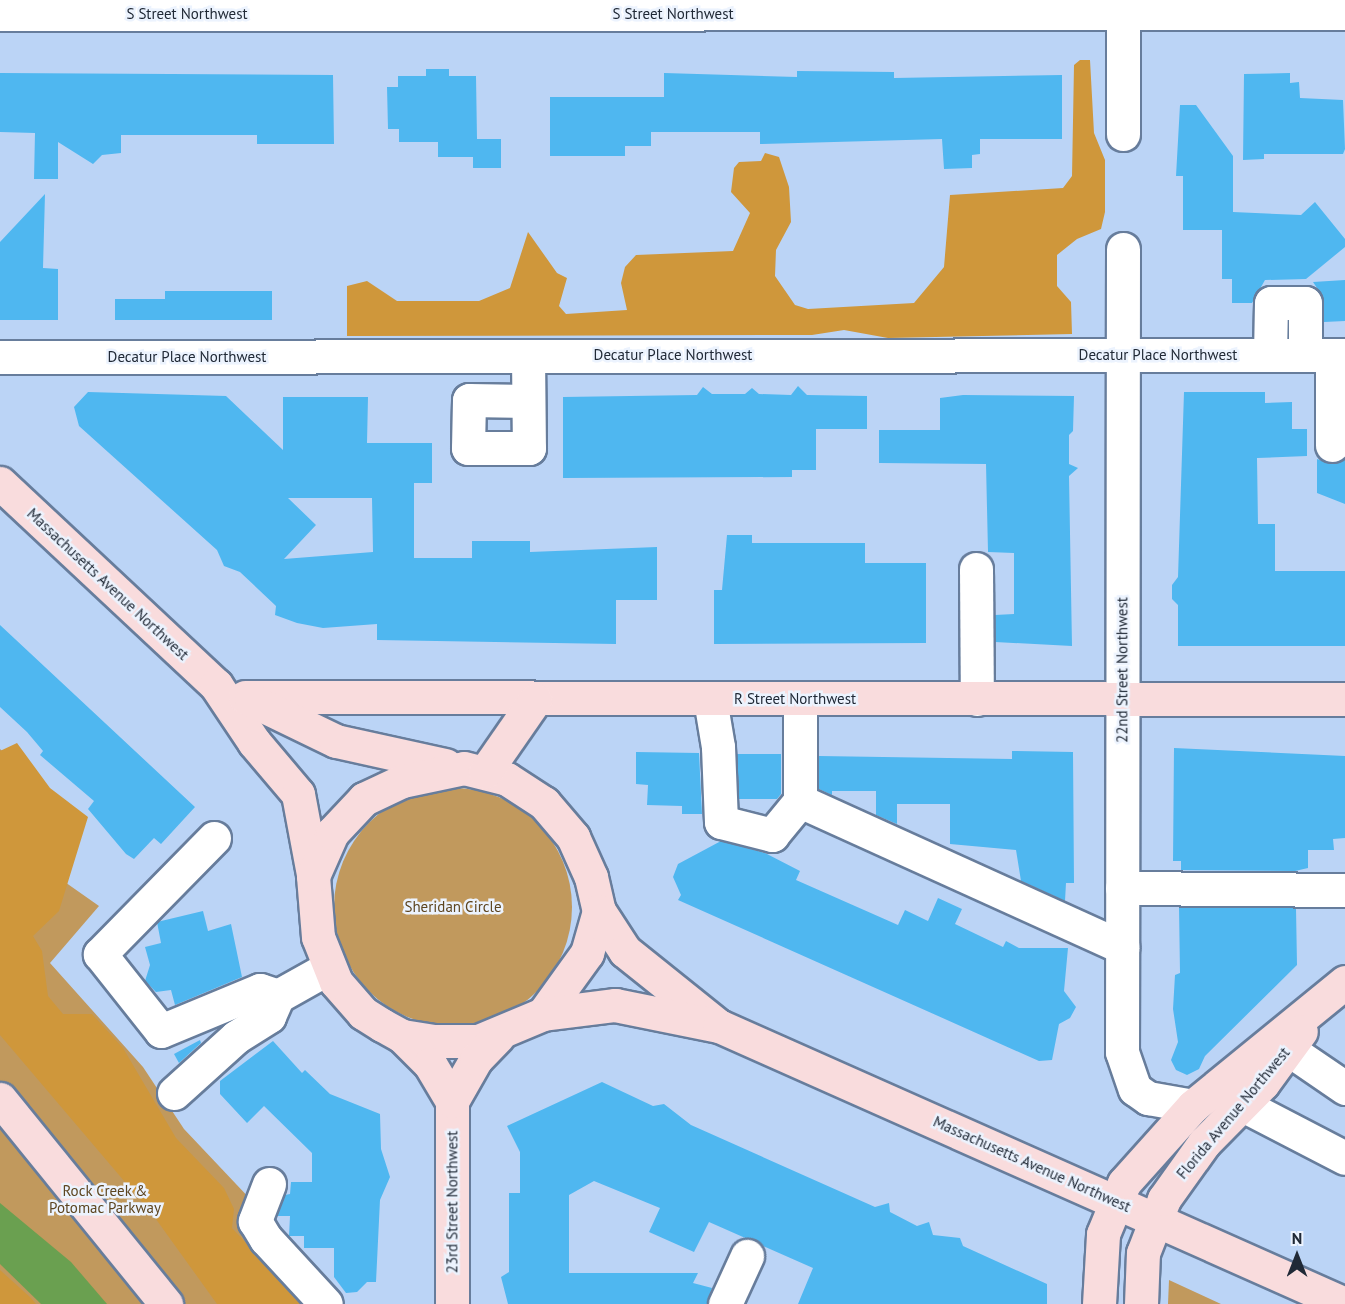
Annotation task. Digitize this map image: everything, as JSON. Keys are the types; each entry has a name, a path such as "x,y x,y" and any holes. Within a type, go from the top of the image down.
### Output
{"main road":[{"name":"Massachusetts Avenue Northwest","path":"0,483 231,691 336,741 475,770 528,789 562,822 584,859 599,910 624,951 719,1026"},
{"name":"R Street Northwest","path":"231,691 535,700 1345,699"},
{"name":"Massachusetts Avenue Northwest","path":"231,691 254,742 298,794 313,876 314,916 328,968"},
{"path":"313,876 332,833 364,799 402,781 475,770 535,700"},
{"path":"402,1036 459,1043 498,1036 543,1014 587,953 599,910"},
{"path":"328,968 363,1013 402,1036 430,1064 452,1101"},
{"name":"Florida Avenue Northwest","path":"1115,1201 1160,1138 1193,1106 1242,1062 1315,1009 1345,981"},
{"name":"Massachusetts Avenue Northwest","path":"543,1014 615,1005 719,1026 1343,1301"},
{"name":"Florida Avenue Northwest","path":"1154,1218 1186,1166 1288,1049 1315,1009"},
{"name":"23rd Street Northwest","path":"452,1304 452,1101 476,1059 498,1036"},
{"path":"0,1099 166,1304"},
{"path":"1099,1304 1103,1234 1115,1201"},
{"path":"1141,1304 1143,1253 1154,1218"}],"street":[{"name":"S Street Northwest","path":"0,14 466,7 1123,14 1345,13"},
{"path":"1123,14 1123,134"},
{"name":"22nd Street Northwest","path":"1123,249 1122,1052 1139,1108 1160,1138"},
{"path":"1270,355 1271,303 1305,303 1327,355 1332,445"},
{"name":"Decatur Place Northwest","path":"0,357 1327,355"},
{"path":"528,356 528,401"},
{"path":"976,569 977,699"},
{"path":"710,699 718,747 721,822 772,835 800,801 800,699"},
{"path":"800,801 1122,947"},
{"path":"214,838 100,954 161,1031 260,990 278,996"},
{"path":"1122,888 1345,890"},
{"path":"174,1093 236,1037 269,1016 278,996 328,968"},
{"path":"1288,1049 1345,1088"},
{"path":"1135,1089 1148,1098 1193,1106"},
{"path":"1241,1104 1345,1158"},
{"path":"269,1184 255,1221 266,1239 326,1304"},
{"path":"725,1304 747,1256"}],"green space":[{"name":"Rock Creek & Potomac Parkway","path":"0,749 77,819 25,854 99,906 50,963 143,1067 184,1129 253,1202 321,1304 0,1304"},
{"name":"Sheridan Circle","path":"441,788 465,788 488,793 509,802 529,815 545,831 558,851 567,872 572,907 570,930 563,953 545,983 529,999 509,1012 488,1021 465,1026 441,1026 418,1021 397,1012 377,999 361,983 348,963 339,942 334,919 334,895 339,872 348,851 361,831 377,815 397,802 418,793"},
{"path":"1169,1280 1221,1304 1168,1304"}],"shaded area":[{"path":"1080,60 1090,60 1094,133 1105,160 1105,212 1101,229 1077,239 1057,255 1057,286 1071,302 1072,334 888,338 844,330 812,335 347,336 347,286 367,281 397,301 479,301 510,288 528,232 557,273 567,278 559,306 566,314 627,310 621,283 625,267 636,255 733,251 750,213 731,192 734,168 739,162 761,161 765,153 779,157 789,187 791,222 776,250 775,276 795,305 808,309 914,303 944,267 950,195 1063,188 1072,176 1074,65"},
{"path":"17,743 50,788 88,817 59,911 33,936 42,951 48,996 63,1014 92,1014 123,1048 176,1138 224,1188 234,1209 232,1228 303,1304 217,1304 153,1215 0,1035 0,751"},
{"path":"0,1203 71,1262 107,1304 41,1304 0,1264"},
{"path":"0,1270 31,1298 36,1304 0,1304"}],"building":[{"path":"426,69 449,69 449,76 476,76 477,139 501,139 501,168 473,168 473,157 438,157 438,142 399,142 399,129 388,129 387,87 398,87 398,76 426,76"},
{"path":"797,71 894,72 894,78 1062,75 1062,139 980,139 980,154 972,155 972,168 944,169 942,139 760,144 760,132 651,132 651,146 625,146 625,156 550,156 550,97 664,97 664,73 797,77"},
{"path":"0,73 333,75 334,144 257,144 257,135 121,135 121,153 102,155 93,164 58,142 58,179 34,179 35,133 0,132"},
{"path":"1290,73 1290,83 1299,82 1300,98 1343,100 1345,149 1343,154 1264,154 1264,159 1243,160 1244,74"},
{"path":"1180,105 1196,105 1233,156 1233,212 1301,215 1315,202 1345,239 1345,247 1306,279 1265,280 1252,303 1232,303 1232,279 1222,279 1222,230 1183,230 1183,176 1176,176"},
{"path":"45,194 43,268 58,269 58,320 0,320 0,242"},
{"path":"1345,280 1345,321 1324,322 1321,294 1313,282"},
{"path":"165,291 272,291 272,320 115,320 115,299 165,299"},
{"path":"798,386 807,395 867,396 867,429 816,429 816,470 792,470 792,477 563,478 563,397 697,395 703,387 712,394 745,394 752,388 759,394 791,395"},
{"path":"88,392 226,396 283,450 283,397 368,397 367,443 432,443 432,483 414,483 414,558 472,558 472,541 530,541 530,552 657,547 657,600 616,600 616,644 377,640 377,624 323,628 297,623 275,615 276,606 240,572 224,566 217,550 79,426 74,407","holes":["288,498 372,498 373,552 284,559 316,525"]},
{"path":"1184,392 1265,392 1265,403 1292,402 1292,429 1307,429 1307,456 1257,458 1258,524 1275,524 1275,571 1345,571 1345,646 1178,646 1178,605 1172,599 1172,585 1178,577"},
{"path":"963,395 1074,396 1073,431 1069,435 1069,464 1078,468 1069,476 1072,646 995,642 995,615 1014,614 1014,553 988,552 986,464 879,463 879,430 940,430 940,398"},
{"path":"1317,459 1331,464 1345,459 1345,504 1317,493"},
{"path":"727,535 752,535 752,543 865,543 865,563 926,563 926,643 714,644 714,590 722,590"},
{"path":"0,625 195,807 161,844 154,838 134,859 126,854 88,809 94,801 40,755 43,751 27,732 0,707"},
{"path":"1174,748 1345,756 1345,838 1333,839 1334,850 1308,850 1308,868 1295,871 1181,870 1181,861 1173,861"},
{"path":"1012,751 1073,752 1074,883 1066,883 1065,901 1021,881 1016,850 950,844 950,804 897,804 897,824 876,815 876,791 832,791 832,795 819,789 819,756 1012,759"},
{"path":"636,752 699,753 702,814 682,814 682,806 647,805 648,785 636,784"},
{"path":"737,754 781,754 781,794 777,799 739,799"},
{"path":"721,841 765,853 800,871 796,880 898,925 905,910 928,921 938,898 962,909 955,924 1003,947 1006,941 1019,948 1068,948 1064,991 1076,1007 1070,1018 1059,1024 1052,1060 1039,1061 678,900 681,895 673,877 678,864"},
{"path":"1179,907 1296,908 1297,965 1205,1056 1199,1069 1187,1075 1176,1070 1171,1060 1178,1042 1173,1009 1175,975 1180,973"},
{"path":"203,911 208,931 231,924 242,977 175,1005 171,990 156,992 145,981 150,965 145,947 161,943 157,922"},
{"path":"200,1040 201,1043 179,1063 174,1054"},
{"path":"273,1041 302,1073 305,1070 330,1094 380,1114 381,1149 390,1177 380,1200 376,1282 367,1282 357,1292 346,1293 334,1277 334,1248 304,1248 304,1236 289,1236 290,1216 277,1216 285,1195 290,1194 291,1182 312,1182 312,1153 264,1106 247,1123 220,1094 220,1081"},
{"path":"602,1082 653,1106 664,1104 691,1125 875,1207 889,1203 890,1212 917,1226 929,1222 933,1235 960,1238 963,1246 1047,1284 1047,1304 798,1304 813,1268 709,1222 694,1252 649,1232 660,1208 594,1181 569,1195 569,1273 698,1273 693,1283 712,1288 707,1304 508,1304 501,1277 509,1272 509,1193 520,1193 520,1152 507,1126"}]}
